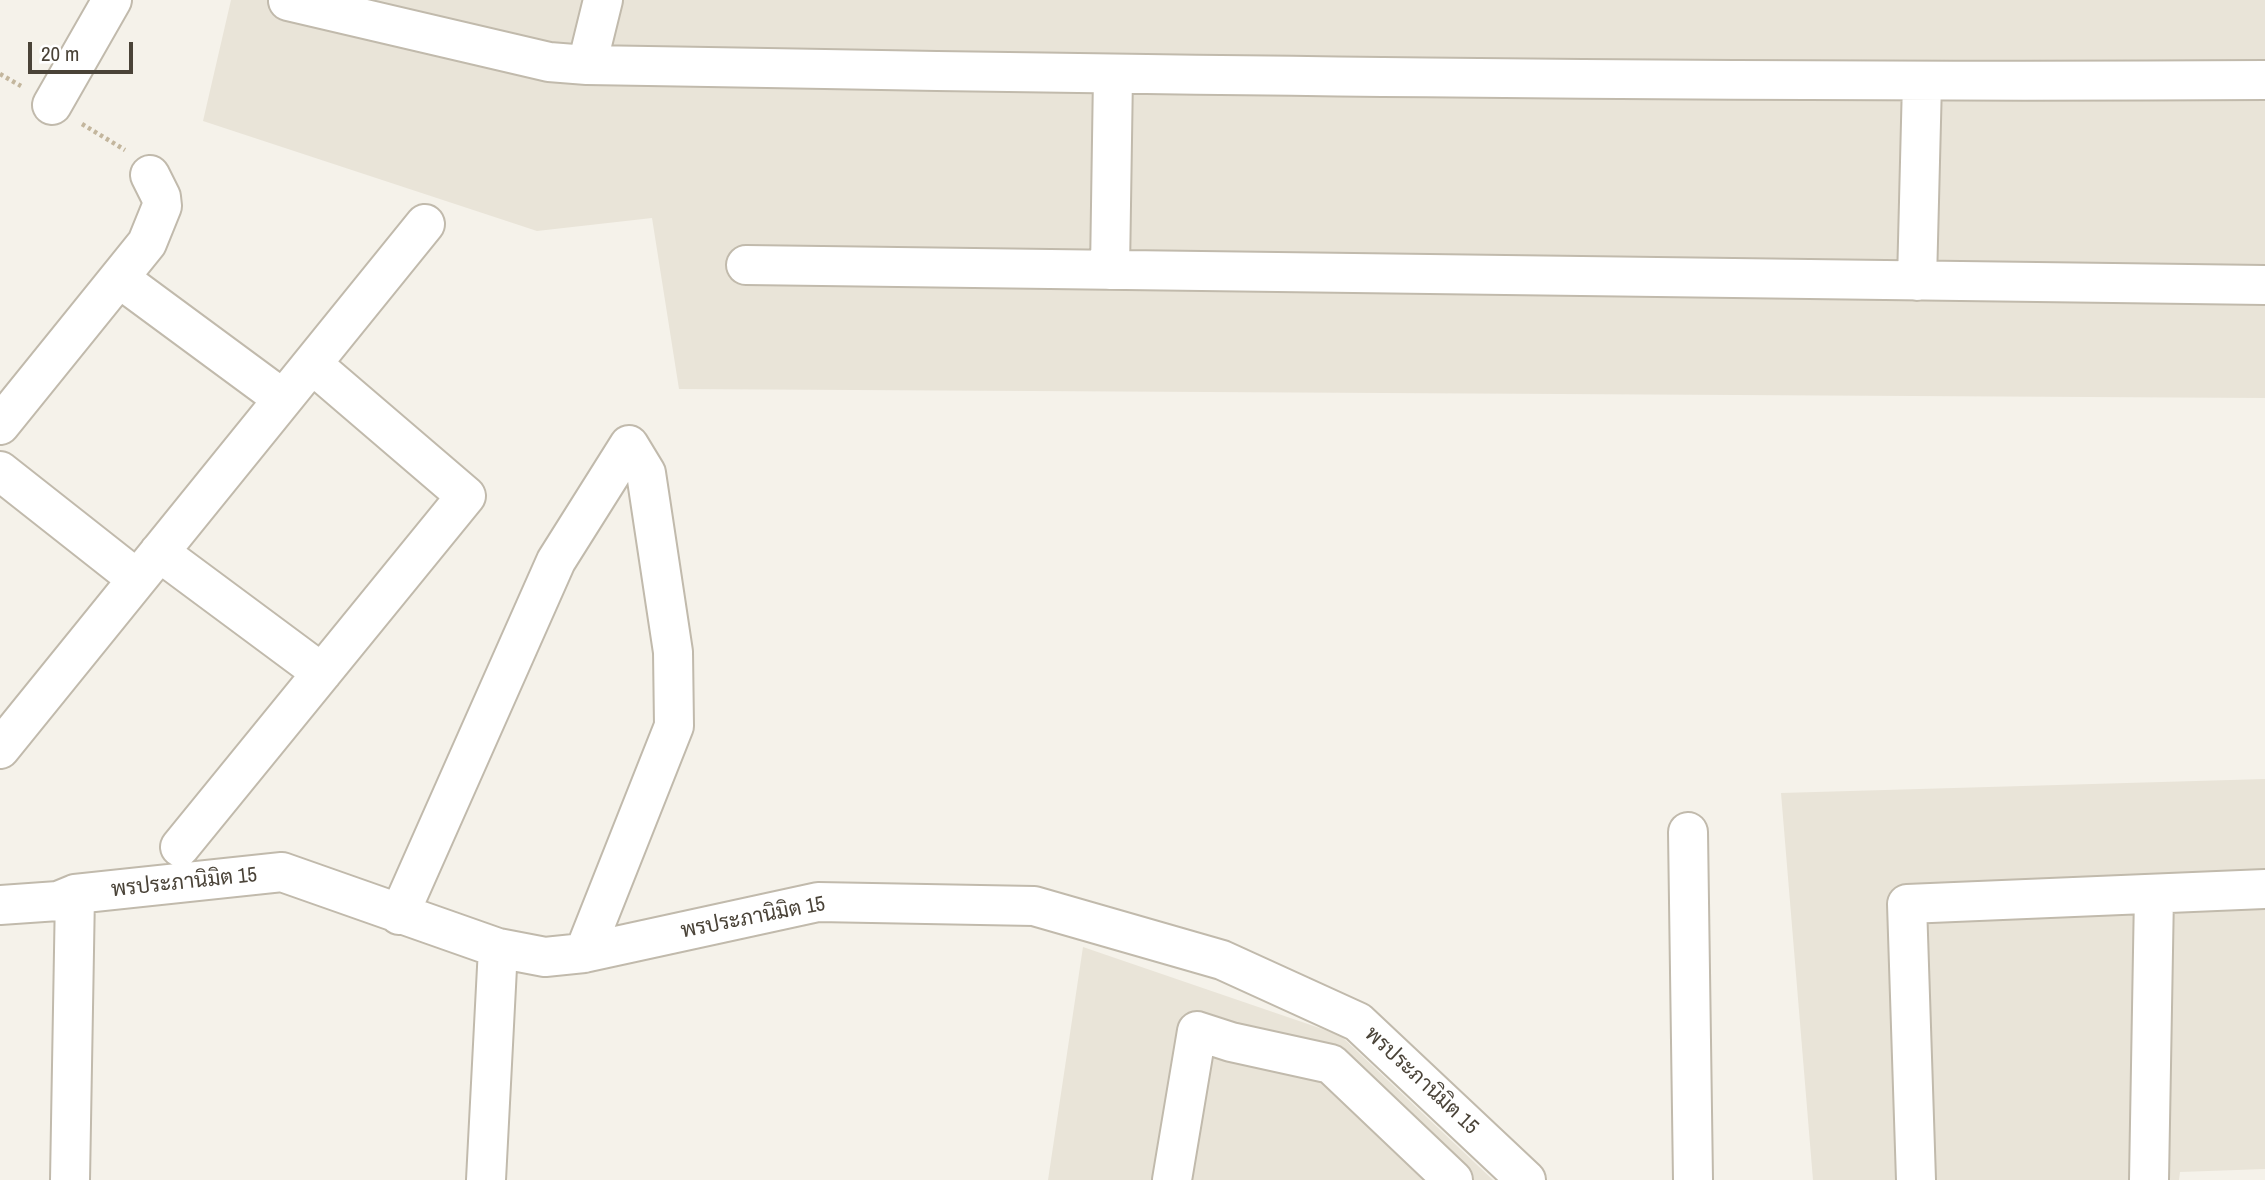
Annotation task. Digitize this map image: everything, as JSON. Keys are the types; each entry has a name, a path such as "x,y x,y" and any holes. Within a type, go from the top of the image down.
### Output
{"street":[{"path":"52,105 112,0"},
{"path":"587,65 603,0"},
{"path":"288,1 369,9 549,62 587,65 1113,75 1922,82 2265,80"},
{"path":"1110,270 1113,75"},
{"path":"1917,281 1922,82"},
{"path":"0,425 147,243 162,206 161,197 150,175"},
{"path":"0,749 425,224"},
{"path":"746,265 2265,285"},
{"path":"118,278 283,399"},
{"path":"180,847 466,496 312,364"},
{"path":"399,915 556,561 629,445 646,473 673,652 674,726 584,953"},
{"path":"0,471 322,673"},
{"path":"1688,832 1693,1180"},
{"name":"พรประภานิมิต 15","path":"0,905 58,901 75,894 282,872 498,948 545,957 584,953 818,902 1034,906 1222,960 1358,1022 1526,1180"},
{"path":"1916,1180 1907,904 2265,889"},
{"path":"70,1180 75,894"},
{"path":"2149,1180 2154,894"},
{"path":"486,1180 498,948"},
{"path":"1172,1180 1197,1031 1231,1042 1331,1063 1453,1180"}],"shaded area":[{"path":"231,0 2265,0 2265,398 679,389 652,218 537,231 203,121"},
{"path":"2265,779 2265,1169 2180,1172 2179,1180 1813,1180 1781,793"},
{"path":"1083,947 1340,1035 1493,1180 1048,1180"}]}
